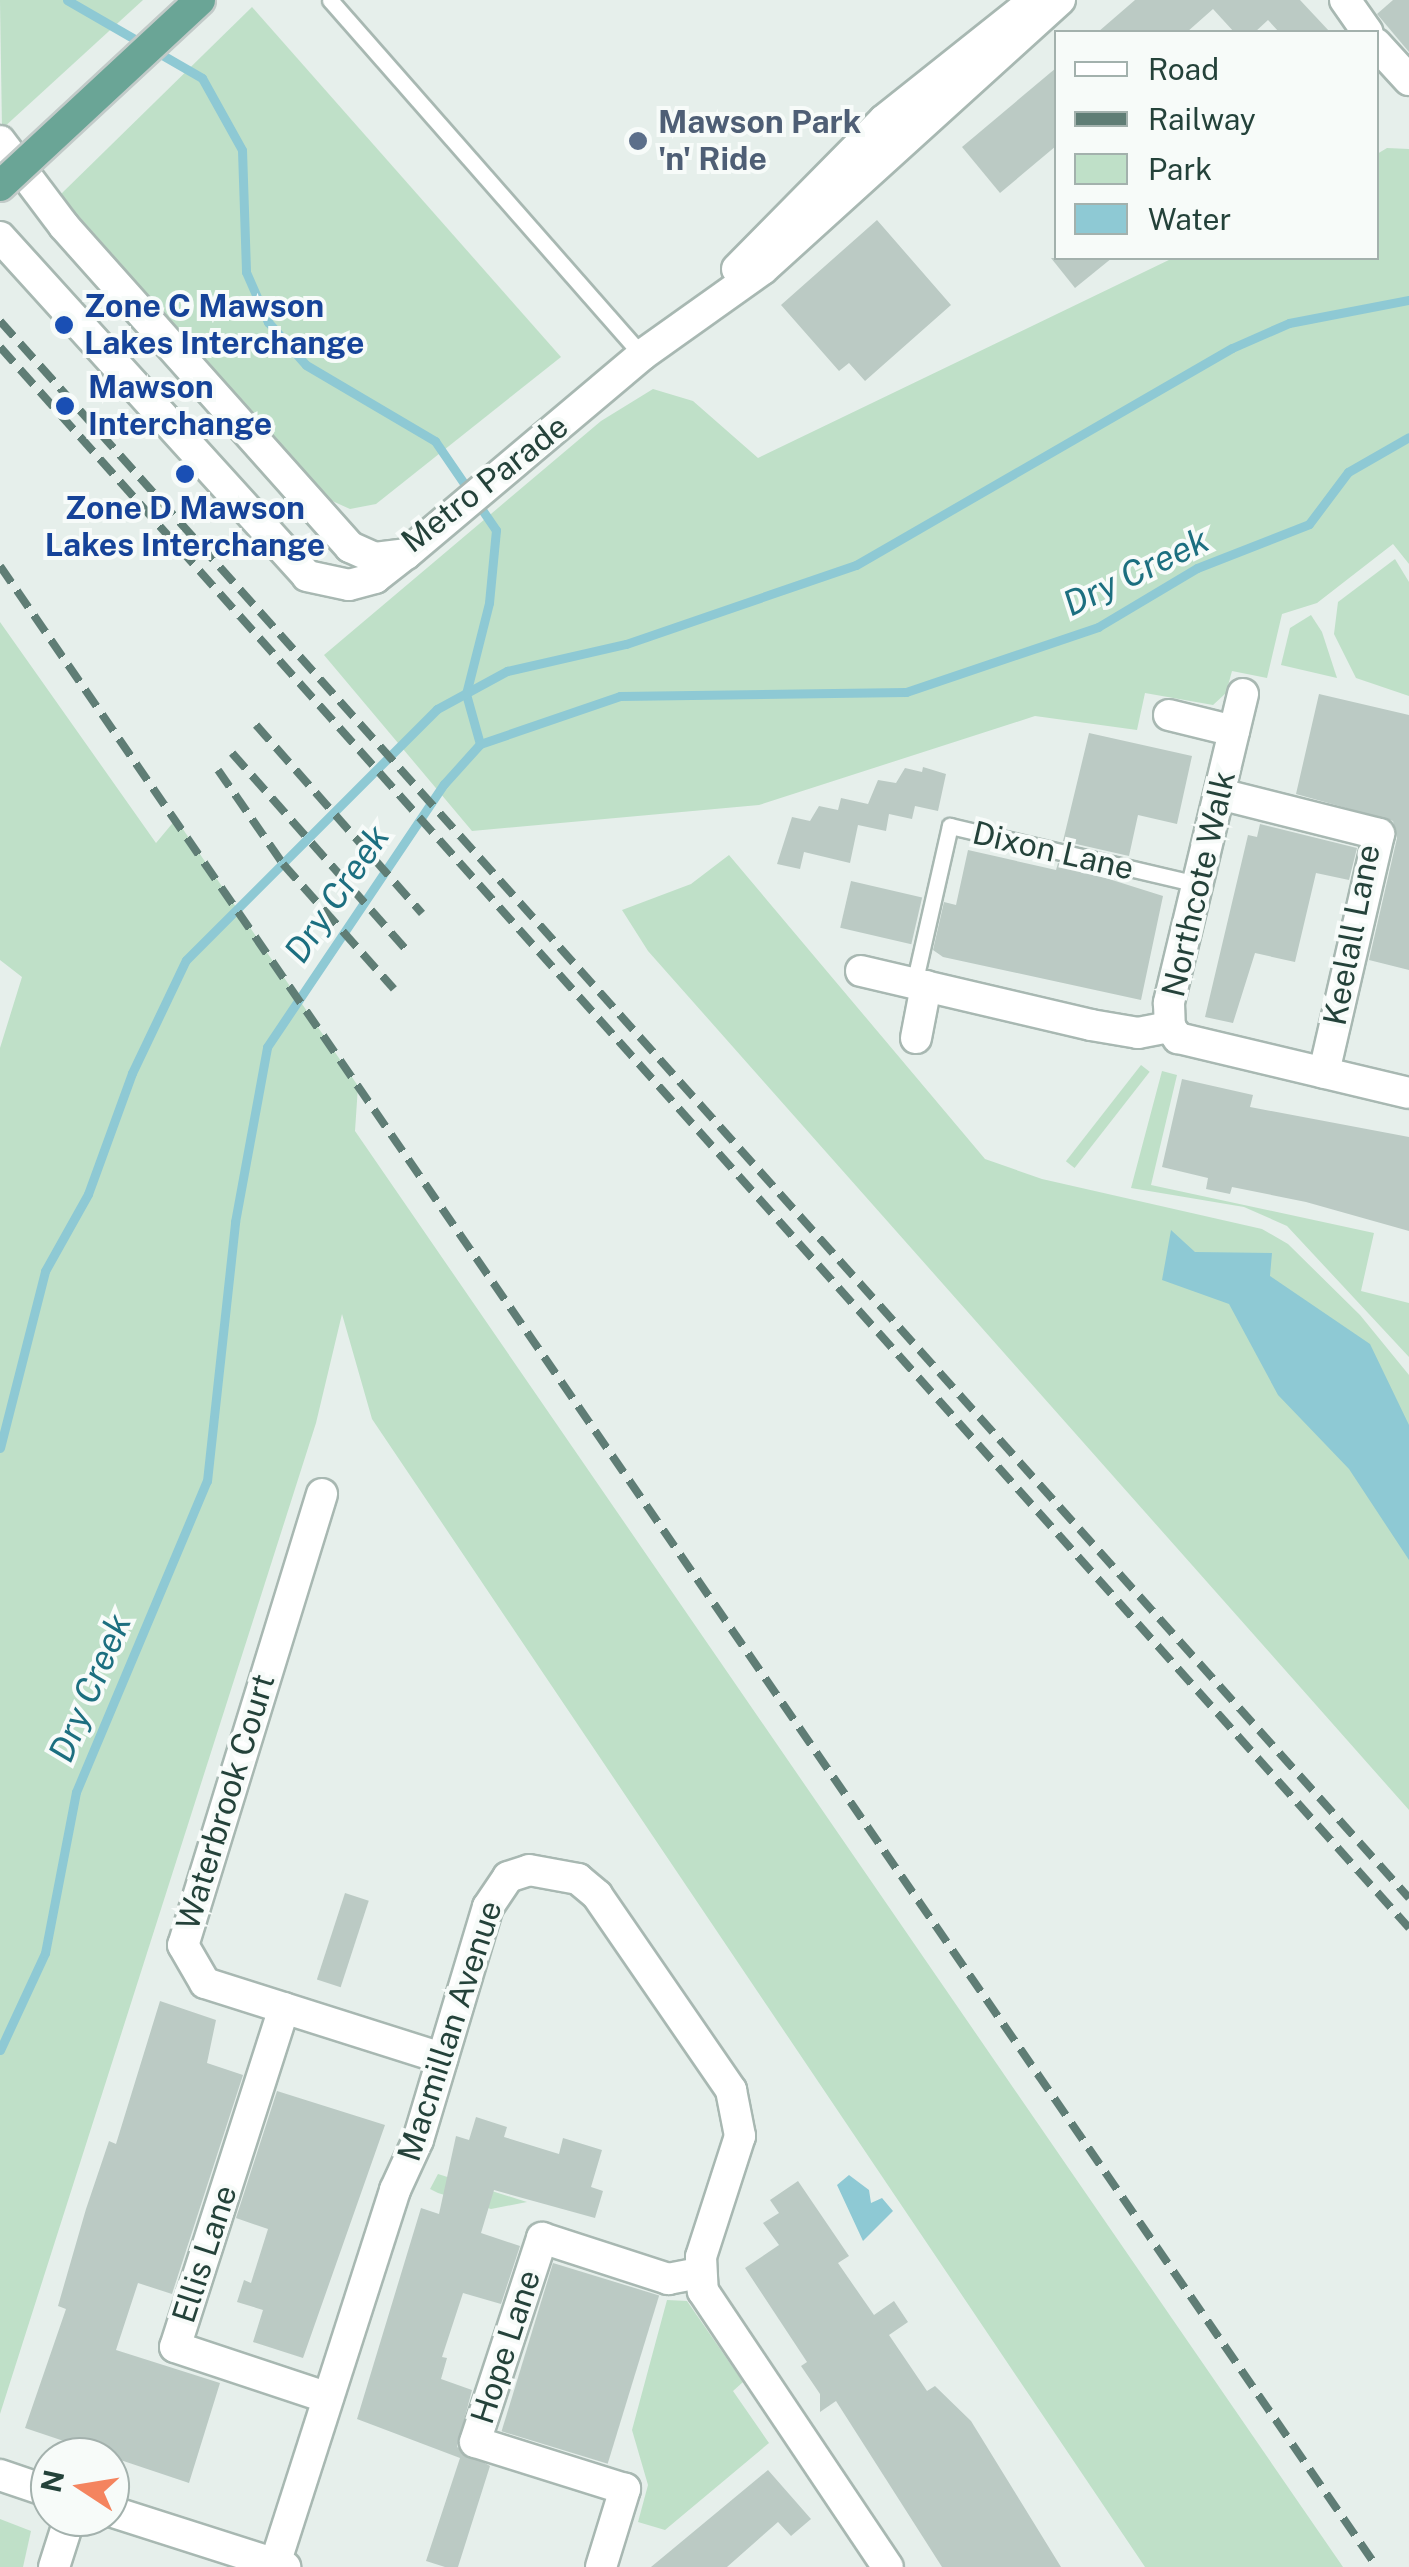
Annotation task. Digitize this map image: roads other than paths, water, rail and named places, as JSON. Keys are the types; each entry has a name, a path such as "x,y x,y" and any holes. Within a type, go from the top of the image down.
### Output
{"main road":[{"path":"0,186 200,0"}],"street":[{"name":"Metro Parade","path":"704,310 746,258 884,120 1034,0"},
{"name":"Metro Parade","path":"0,140 64,226 350,547 375,558 406,554 642,355 763,269 1060,0"},
{"path":"1344,0 1365,30"},
{"path":"1379,47 1409,80"},
{"path":"0,237 307,576 349,586 375,578 406,554"},
{"name":"Northcote Walk","path":"1242,694 1169,1004 1170,1026 1178,1038 1409,1093"},
{"name":"Northcote Walk","path":"1169,715 1234,731"},
{"name":"Keelall Lane","path":"1220,794 1378,834 1324,1073"},
{"path":"862,972 1138,1033 1170,1026"},
{"path":"916,1038 920,985"},
{"name":"Waterbrook Court","path":"322,1494 183,1928 186,1959 205,1983 442,2058"},
{"name":"Macmillan Avenue","path":"280,2565 328,2398 497,1888 529,1870 588,1886 724,2077 738,2107 740,2136 700,2273"},
{"name":"Ellis Lane","path":"284,2008 176,2347 328,2398"},
{"name":"Hope Lane","path":"601,2567 625,2489 475,2442 542,2238 668,2279 700,2273"},
{"path":"700,2273 709,2305 888,2567"},
{"path":"0,2475 30,2485"},
{"path":"130,2518 280,2565"},
{"path":"54,2567 64,2537"}],"lane":[{"path":"330,0 642,355"},
{"name":"Dixon Lane","path":"920,985 950,826 1197,884"}],"water":[{"path":"1171,1230 1195,1252 1272,1253 1270,1276 1370,1344 1409,1425 1409,1560 1349,1469 1278,1395 1229,1304 1162,1280"},
{"path":"849,2175 869,2190 871,2203 882,2198 893,2211 863,2241 837,2185"}],"waterway":[{"path":"67,0 202,78 242,150 246,272 268,322 306,365 435,441 496,530 489,603 466,694 480,744"},
{"name":"Dry Creek","path":"0,1448 45,1271 88,1194 132,1073 186,960 437,709 507,671 626,644 856,565 1232,348 1289,323 1409,300"},
{"name":"Dry Creek","path":"0,2050 45,1953 76,1792 207,1481 235,1222 267,1047 444,784 480,744 620,696 906,692 1098,627 1197,568 1309,524 1348,472 1409,437"}],"railway":[{"path":"0,321 1409,1898"},
{"path":"0,347 1409,1928"},
{"path":"0,566 1377,2567"},
{"path":"256,725 422,913"},
{"path":"232,753 408,952"},
{"path":"218,770 283,864 394,989"}],"place":[{"name":"Mawson Park 'n' Ride","path":"638,141"},
{"name":"Zone C Mawson Lakes Interchange","path":"64,325"},
{"name":"Mawson Interchange","path":"65,406"},
{"name":"Zone D Mawson Lakes Interchange","path":"185,474"}]}
